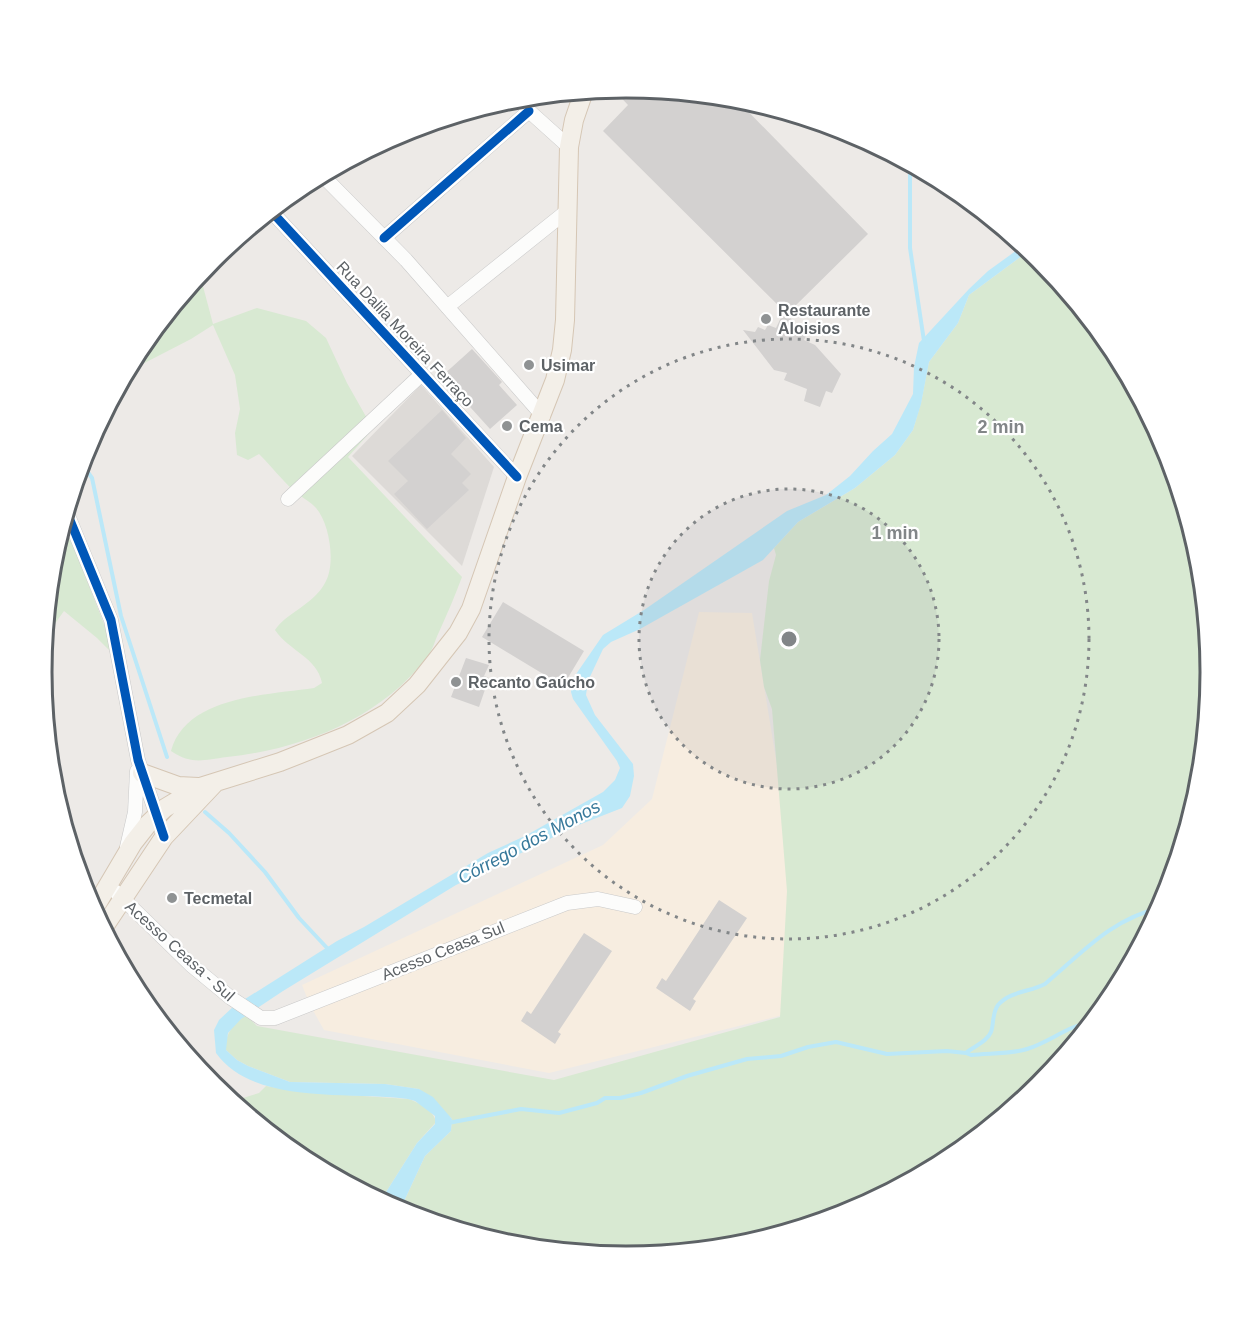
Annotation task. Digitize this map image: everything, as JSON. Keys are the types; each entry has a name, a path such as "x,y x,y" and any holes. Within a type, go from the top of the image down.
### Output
{"main road":[{"path":"100,899 148,824 187,793 208,784 280,762 348,735 387,713 417,685 458,633 471,609 517,477 543,416 562,350 565,320 569,147 581,100"},
{"path":"140,767 178,786 208,784"},
{"path":"109,919 164,837 208,784"}],"street":[{"path":"525,107 569,147"},
{"path":"384,238 528,111"},
{"path":"328,181 384,238 543,416"},
{"path":"447,307 567,211"},
{"name":"Rua Dalila Moreira Ferraço","path":"276,217 517,477"},
{"path":"288,499 422,374"},
{"path":"72,524 111,620 140,767 164,837"},
{"path":"124,858 132,832 140,767"},
{"name":"Acesso Ceasa - Sul","path":"108,884 191,965 255,1015"},
{"name":"Acesso Ceasa Sul","path":"255,1015 268,1020 275,1018 567,903 598,898 635,907"}],"shaded area":[{"path":"421,385 494,467 462,566 352,456"},
{"path":"699,612 752,613 798,893 795,1012 549,1073 324,1030 302,985 603,845 652,799"}],"green space":[{"path":"1022,256 1058,293 1082,322 1124,385 1157,452 1181,523 1196,597 1199,634 1200,672 1196,746 1181,820 1170,856 1157,891 1124,959 1082,1021 1058,1050 1005,1103 976,1127 913,1169 846,1202 811,1215 775,1226 701,1241 626,1246 552,1241 515,1234 478,1226 404,1201 425,1156 451,1131 452,1119 419,1089 385,1084 290,1082 248,1066 226,1050 231,1030 246,1015 257,1026 554,1080 780,1017 787,891 772,709 764,687 760,660 769,581 776,555 774,548 798,522 855,488 895,455 913,430 929,362 958,323 969,295"},
{"path":"203,285 213,324 257,308 306,321 326,338 347,383 373,429 348,457 462,577 429,654 408,679 363,714 338,727 283,747 198,760 185,758 171,751 180,733 193,719 231,702 314,688 322,683 319,674 309,660 275,630 320,591 328,575 331,556 325,524 316,508 294,491 259,454 248,460 237,455 235,433 240,409 235,375 213,325 142,364 171,322"},
{"path":"69,536 111,642 112,653 64,611 55,624 57,597"},
{"path":"266,1086 302,1092 408,1099 429,1110 436,1122 417,1143 386,1192 339,1169 308,1149 243,1098 259,1093"}],"water":[{"name":"Córrego dos Monos","path":"1016,251 1022,256 969,295 958,323 929,362 921,404 913,430 895,455 855,488 798,522 763,560 640,629 611,642 603,649 588,681 586,695 595,715 633,764 634,776 630,796 622,808 576,826 456,885 283,991 241,1019 228,1033 226,1050 237,1060 290,1082 385,1084 419,1089 433,1097 452,1119 451,1131 425,1156 404,1201 386,1192 417,1143 435,1124 435,1116 415,1101 408,1099 304,1093 278,1089 254,1081 233,1070 216,1053 214,1030 219,1020 234,1006 337,941 488,853 525,836 603,792 615,780 620,768 573,699 571,692 572,680 603,635 644,610 787,511 826,495 850,476 892,434 913,394 914,367 919,343 988,271"}],"building":[{"path":"622,98 701,102 748,111 868,234 787,314 603,131 628,105"},
{"path":"784,311 806,336 804,340 815,345 841,374 832,393 826,391 820,407 804,401 807,389 784,380 787,373 774,370 743,330 755,332 758,327 765,330 768,325 776,328"},
{"path":"472,349 502,382 499,385 517,405 490,429 442,376"},
{"path":"442,410 466,438 451,454 471,474 462,483 469,490 427,529 394,494 408,481 388,461"},
{"path":"503,602 584,651 563,686 482,637"},
{"path":"466,658 489,665 484,676 489,678 479,707 451,697"},
{"path":"719,900 747,918 693,999 696,1001 690,1011 656,988 662,978 666,981"},
{"path":"584,933 612,951 558,1032 561,1034 555,1044 521,1021 527,1011 531,1014"}],"waterway":[{"path":"910,172 910,248 924,341"},
{"path":"88,473 92,478 121,616 167,757"},
{"path":"205,812 229,833 265,872 299,918 328,949"},
{"path":"966,1053 989,1035 996,1008 1003,1000 1045,984 1098,938 1127,920 1147,912"},
{"path":"448,1123 521,1109 559,1113 597,1103 605,1098 620,1098 641,1093 687,1076 747,1059 781,1056 808,1047 836,1042 887,1054 947,1051 971,1055 1007,1053 1035,1046 1078,1025"}],"cycle path":[{"path":"384,238 529,111"},
{"path":"276,217 517,477"},
{"path":"72,524 111,620 138,760 164,837"}],"place":[{"name":"Restaurante Aloisios","path":"766,319"},
{"name":"Usimar","path":"529,365"},
{"name":"Cema","path":"507,426"},
{"name":"Recanto Gaúcho","path":"456,682"},
{"name":"Tecmetal","path":"172,898"}]}
